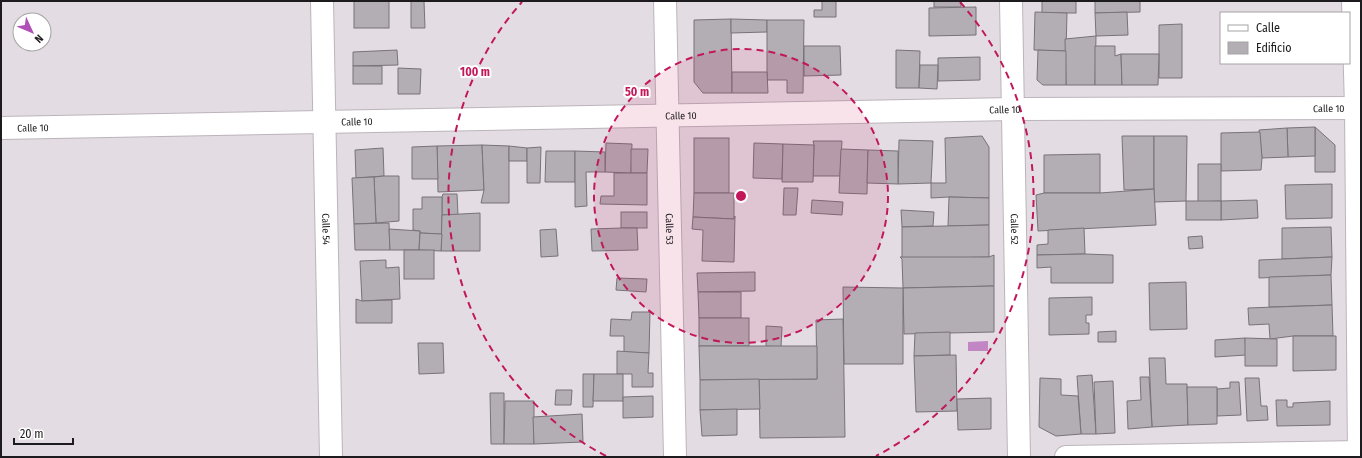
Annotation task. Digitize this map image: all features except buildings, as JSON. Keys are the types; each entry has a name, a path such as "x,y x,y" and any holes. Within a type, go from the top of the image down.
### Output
{"street":[{"name":"Calle 54","path":"322,1 331,457"},
{"name":"Calle 53","path":"665,1 675,457"},
{"name":"Calle 52","path":"1011,1 1019,457"},
{"path":"1066,457 1360,454 1358,108 1353,1"},
{"name":"Calle 10","path":"1,128 1013,109 1358,108"}],"shaded area":[{"path":"988,341 988,351 968,351 968,342"}]}
